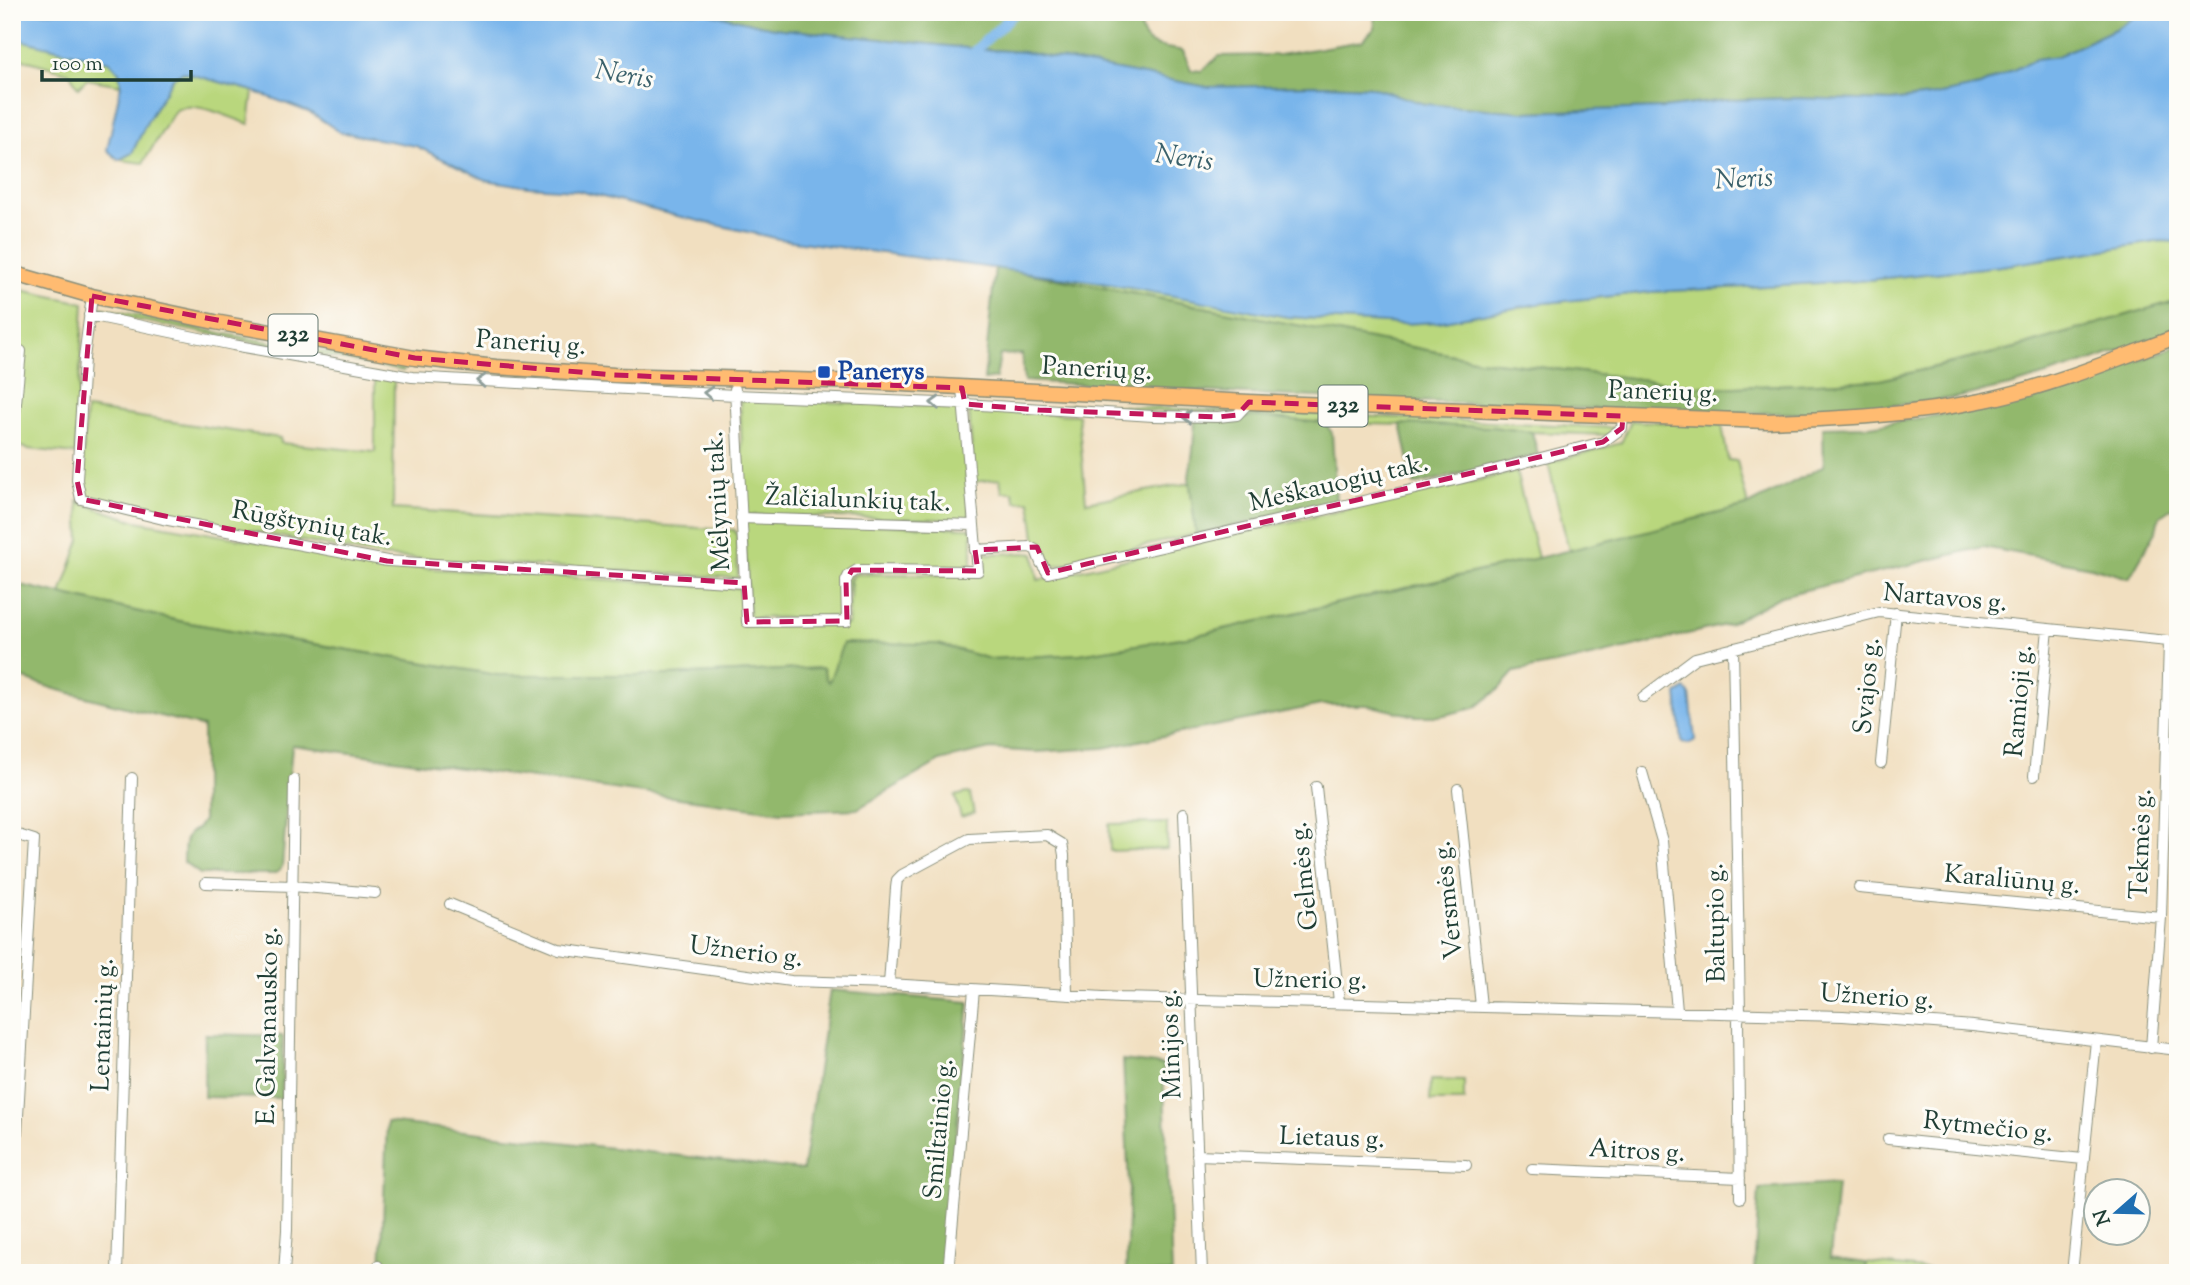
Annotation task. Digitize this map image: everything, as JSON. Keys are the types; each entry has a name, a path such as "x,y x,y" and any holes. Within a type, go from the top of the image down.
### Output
{"main road":[{"name":"Panerių g.","path":"12,273 92,296 415,359 735,387 864,382 1249,402 1767,421 1839,419 1939,408 2019,391 2178,336"}],"street":[{"name":"Rūgštynių tak.","path":"92,296 77,480 81,499 163,519 387,561 744,583"},
{"path":"89,315 233,345 412,377 735,387 1077,412 1218,417 1237,415 1249,402"},
{"path":"12,445 21,351"},
{"name":"Mėlynių tak.","path":"735,387 747,622 847,621 846,581 849,575 857,570 978,571 975,550"},
{"path":"962,388 975,550"},
{"name":"Meškauogių tak.","path":"975,550 1030,547 1036,550 1048,573 1459,479 1602,442 1622,428 1623,416"},
{"name":"Žalčialunkių tak.","path":"741,518 973,526"},
{"name":"Nartavos g.","path":"1643,697 1695,658 1879,612 2173,642"},
{"name":"Svajos g.","path":"1881,762 1896,613"},
{"name":"Ramioji g.","path":"2034,776 2048,629"},
{"name":"Tekmės g.","path":"2151,1048 2161,917 2173,642"},
{"name":"Baltupio g.","path":"1734,648 1740,1198"},
{"path":"1642,772 1662,841 1677,1012"},
{"name":"Lentainių g.","path":"117,1273 132,778"},
{"name":"E. Galvanausko g.","path":"284,1273 287,1230 294,780"},
{"name":"Gelmės g.","path":"1316,787 1339,1002"},
{"name":"Versmės g.","path":"1458,789 1481,1006"},
{"name":"Minijos g.","path":"1184,813 1202,1273"},
{"path":"12,833 34,840 17,1133 12,1158"},
{"path":"888,984 897,880 902,875 969,839 1047,835 1062,844 1064,855 1067,994"},
{"path":"206,883 293,886 375,893"},
{"name":"Karaliūnų g.","path":"1859,888 2161,917"},
{"name":"Užnerio g.","path":"450,904 559,949 791,981 1192,999 1843,1016 1973,1026 2178,1050"},
{"name":"Smiltainio g.","path":"948,1273 974,990"},
{"path":"2072,1273 2096,1041"},
{"name":"Rytmečio g.","path":"1888,1139 2083,1159"},
{"name":"Lietaus g.","path":"1197,1155 1466,1165"},
{"name":"Aitros g.","path":"1532,1169 1740,1178"}],"highlighted area":[{"path":"92,296 415,358 614,375 962,388 965,404 1039,410 1218,417 1237,415 1249,402 1623,416 1622,428 1603,442 1048,573 1037,547 975,550 978,571 852,570 846,581 847,621 747,622 744,583 387,561 81,499 77,480"}],"green space":[{"path":"704,12 1140,12 1145,39 1156,46 1183,51 1191,70 1202,71 1219,56 1279,55 1362,41 1375,28 1374,12 1831,12 1870,18 1937,12 2142,12 2115,29 2058,56 2036,59 1980,86 1931,96 1891,101 1795,98 1726,100 1663,108 1524,112 1424,104 1372,87 1207,87 1023,52 773,28"},
{"path":"12,38 111,62 119,72 121,85 87,79 78,88 70,73 12,56"},
{"path":"182,72 253,91 249,124 210,110 181,108 174,112 143,163 119,160 132,153 173,78"},
{"path":"2162,241 2178,242 2178,300 2015,348 1880,380 1714,388 1479,360 995,267 1150,291 1287,317 1401,324 1438,322 1536,304 1651,292 1858,281 2001,266"},
{"path":"995,267 1479,360 1714,388 1880,380 2015,348 2178,300 2178,329 2091,361 2014,385 1954,398 1821,414 1625,410 1248,394 1024,381 1022,354 1000,355 996,378 984,380"},
{"path":"12,288 84,303 75,454 28,449 16,445 12,401"},
{"path":"102,308 406,367 403,371 96,312"},
{"path":"2178,346 2178,504 2159,517 2156,531 2129,578 2091,567 1983,547 1781,596 1729,624 1514,672 1498,690 1474,708 1440,716 1416,716 1367,705 1321,705 1103,748 1036,752 990,749 940,761 857,809 782,812 292,745 282,867 272,874 200,874 184,862 187,838 203,820 203,727 55,689 12,675 12,583 184,622 497,675 670,675 823,668 829,682 843,643 938,644 990,659 1080,654 1193,636 1538,558 1747,506 1824,466 1823,427 1870,426 1991,407 2089,378"},
{"path":"375,375 394,378 393,509 734,530 737,535 738,578 377,556 87,498 81,488 86,409 280,438 281,443 375,452"},
{"path":"740,399 958,407 961,410 970,520 744,515"},
{"path":"1072,404 1234,411 1235,413 1056,409"},
{"path":"969,410 1078,415 1086,502 1190,483 1196,534 1051,567 1046,563 1040,546 1036,544 1030,501 1016,502 1013,492 1002,492 1000,479 974,482"},
{"path":"1247,411 1619,428 1607,435 1532,432 1493,427 1325,423 1245,418"},
{"path":"1253,416 1325,423 1332,433 1336,503 1196,534 1189,477 1195,419 1233,420"},
{"path":"1631,421 1722,425 1728,460 1737,461 1748,506 1569,551 1548,463 1621,443"},
{"path":"1401,424 1493,427 1532,432 1538,455 1414,485"},
{"path":"1516,472 1538,558 1193,636 1080,654 990,659 938,644 836,665 829,682 823,668 670,675 497,675 184,622 61,594 80,540 78,500 136,521 405,567 740,588 744,624 848,625 851,580 855,574 982,575 980,554 1034,553 1038,580"},
{"path":"744,520 969,528 972,531 972,564 964,567 851,570 843,617 749,618"},
{"path":"970,794 974,813 961,817 955,796"},
{"path":"1167,823 1167,849 1110,851 1109,824"},
{"path":"830,990 969,1002 943,1273 381,1273 387,1122 803,1170"},
{"path":"205,1034 283,1036 282,1098 204,1097"},
{"path":"1123,1060 1163,1065 1172,1273 1126,1273 1129,1187"},
{"path":"1431,1080 1464,1081 1464,1101 1430,1101"},
{"path":"1837,1184 1830,1258 1867,1263 1865,1273 1754,1273 1759,1189"},
{"path":"1867,1263 1962,1273 1865,1273"}],"water":[{"name":"Neris","path":"12,12 704,12 773,28 1023,52 1207,87 1372,87 1424,104 1524,112 1663,108 1726,100 1795,98 1891,101 1931,96 1980,86 2036,59 2058,56 2115,29 2142,12 2178,12 2178,242 2162,241 2001,266 1858,281 1651,292 1537,304 1438,322 1401,324 1287,317 1097,282 779,239 575,190 529,187 486,180 416,146 340,132 311,113 253,91 182,72 173,78 132,153 119,160 107,150 121,85 119,72 110,62 12,38"},
{"path":"1685,689 1690,694 1695,740 1689,744 1682,743 1677,693"}],"waterway":[{"path":"967,58 1016,12"}],"place":[{"name":"Panerys","path":"824,372"}]}
